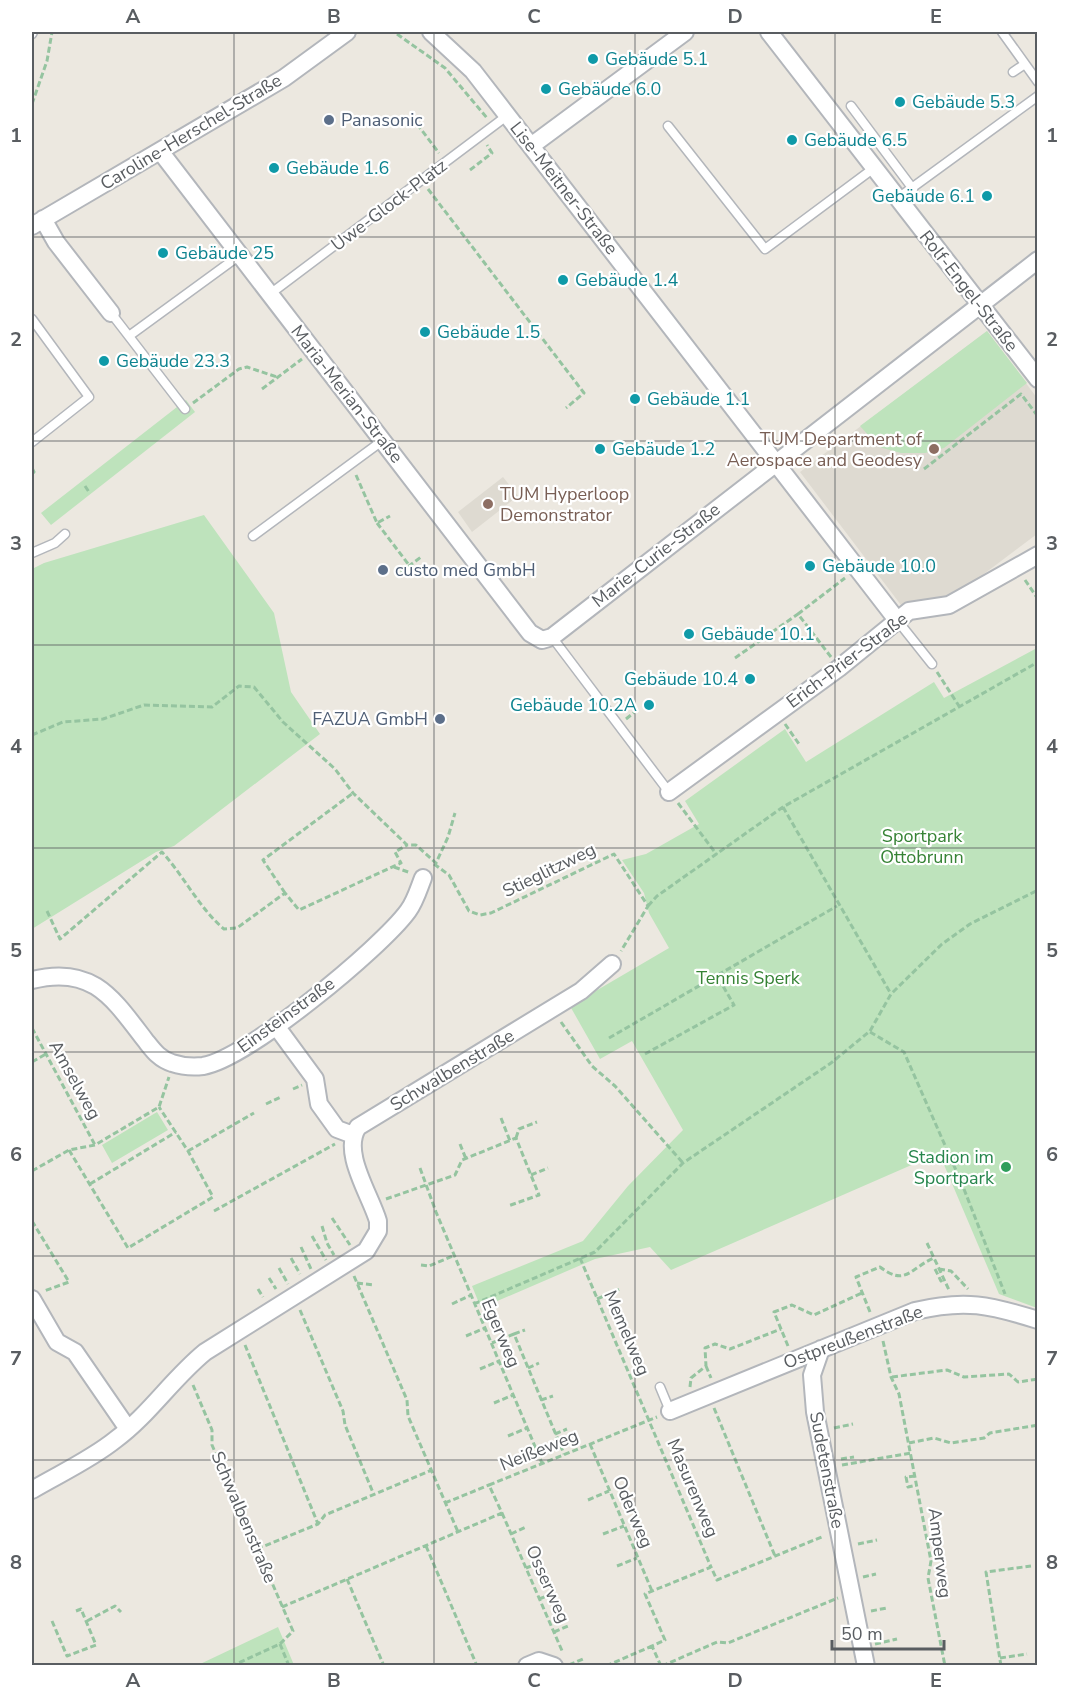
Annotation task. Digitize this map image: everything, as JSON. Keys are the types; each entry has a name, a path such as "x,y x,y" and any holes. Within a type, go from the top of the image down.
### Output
{"street":[{"name":"Caroline-Herschel-Straße","path":"37,222 284,78 347,32"},
{"name":"Lise-Meitner-Straße","path":"431,32 474,71 897,620"},
{"path":"531,146 685,32"},
{"name":"Rolf-Engel-Straße","path":"769,32 1038,379"},
{"name":"Maria-Merian-Straße","path":"160,151 535,637 542,640 552,637"},
{"path":"37,222 57,242 111,313"},
{"name":"Marie-Curie-Straße","path":"552,637 1038,260"},
{"name":"Erich-Prier-Straße","path":"669,792 839,668 909,611 949,604 1038,555"},
{"name":"Einsteinstraße","path":"174,1064 204,1066 240,1049 276,1026 384,939 410,909 427,873"},
{"name":"Schwalbenstraße","path":"353,1135 358,1127 581,991 612,964"},
{"path":"32,980 49,976 71,976 93,984 114,1000 159,1057 174,1064"},
{"path":"32,1490 101,1450 128,1429 186,1368 239,1331 366,1251 378,1231 373,1204 351,1152 353,1135 337,1129 319,1104 315,1079 276,1026"},
{"path":"36,1295 57,1342 75,1352 128,1429"},
{"name":"Ostpreußenstraße","path":"670,1412 821,1349 874,1318 934,1306 987,1304 1038,1320"},
{"name":"Sudetenstraße","path":"821,1349 812,1375 819,1431 866,1665"},
{"path":"527,1665 539,1661 554,1665"}],"lane":[{"path":"1002,32 1038,82"},
{"path":"1013,72 1025,64"},
{"path":"898,198 914,189 1038,96"},
{"path":"851,106 914,189"},
{"name":"Uwe-Glock-Platz","path":"270,294 507,115"},
{"path":"668,126 765,249 874,168"},
{"path":"129,336 240,255"},
{"path":"111,313 185,409"},
{"path":"32,319 89,397 32,441"},
{"path":"254,536 382,441"},
{"path":"32,553 55,543 65,534"},
{"name":"Lise-Meitner-Straße","path":"897,620 932,664"},
{"path":"552,637 669,792"},
{"path":"660,1387 670,1412"}],"path":[{"path":"32,104 47,61 52,32"},
{"name":"Lise-Meitner-Straße","path":"397,34 445,68 493,126"},
{"path":"417,124 446,162"},
{"path":"470,170 492,153 480,136"},
{"path":"421,180 584,393 566,408"},
{"path":"262,389 313,350"},
{"path":"185,409 239,369 247,367 277,377"},
{"path":"924,469 1021,394 1038,415"},
{"path":"350,464 377,523 410,566"},
{"path":"32,468 34,472 32,474"},
{"path":"85,486 89,492"},
{"path":"377,523 390,516"},
{"path":"401,572 421,557"},
{"path":"1016,567 1038,599"},
{"path":"735,658 798,614 856,568"},
{"path":"798,614 839,668"},
{"path":"612,964 648,906 657,896 783,807 1038,662"},
{"path":"932,664 959,706"},
{"path":"32,735 63,722 103,719 144,705 212,707 239,687 254,687 283,722 335,769 353,793 407,845"},
{"path":"777,713 798,744"},
{"path":"669,792 717,855"},
{"path":"353,793 263,860 299,910 401,863 394,852 407,845 416,845 436,863"},
{"path":"783,807 837,906 891,994"},
{"path":"427,873 436,863 448,837 455,813"},
{"path":"47,911 60,939 162,852 215,921 224,929 237,928 285,893"},
{"name":"Stieglitzweg","path":"436,863 449,875 469,911 480,915 491,913 614,854 648,906"},
{"path":"474,1304 595,1252 683,1163 831,1064 870,1031 891,994 951,937 970,924 1038,890"},
{"path":"609,1038 837,906"},
{"path":"645,1054 734,1005 716,974"},
{"path":"552,1008 592,1066 615,1086 683,1163"},
{"name":"Amselweg","path":"32,1028 95,1145"},
{"path":"870,1031 904,1052 962,1184 1004,1288 1008,1311"},
{"path":"32,1062 46,1054"},
{"path":"32,1172 69,1150 95,1145 159,1107 174,1064"},
{"path":"293,1089 299,1086"},
{"path":"267,1104 281,1097"},
{"path":"69,1150 128,1248 213,1197 188,1151 159,1107"},
{"path":"188,1151 254,1113"},
{"path":"501,1118 510,1141"},
{"path":"508,1206 539,1195 516,1138 519,1129 537,1122"},
{"path":"90,1184 176,1132"},
{"path":"373,1204 455,1175 462,1160 516,1138"},
{"path":"214,1211 337,1143"},
{"path":"460,1144 466,1159"},
{"name":"Egerweg","path":"420,1168 454,1256 542,1464"},
{"path":"531,1175 548,1168"},
{"path":"332,1218 340,1268"},
{"path":"32,1221 69,1282 36,1295"},
{"path":"322,1227 327,1243 340,1268"},
{"path":"312,1236 340,1268 357,1283 407,1400 408,1416 458,1532"},
{"path":"927,1243 937,1269 947,1286"},
{"path":"301,1247 340,1268"},
{"path":"421,1265 429,1266 454,1256"},
{"name":"Memelweg","path":"580,1258 649,1420"},
{"path":"788,1346 774,1312 792,1305 814,1315 862,1293 856,1277 880,1267 893,1277 899,1277 934,1258"},
{"path":"937,1269 951,1271 960,1278 967,1287 971,1304"},
{"path":"357,1283 374,1285"},
{"path":"597,1299 620,1289"},
{"name":"Amperweg","path":"862,1293 874,1318 891,1377 899,1394 931,1561 928,1578 945,1665"},
{"path":"452,1304 471,1295"},
{"path":"294,1297 343,1411 345,1425 374,1495"},
{"path":"466,1336 485,1328"},
{"path":"709,1373 706,1366 705,1348 715,1344 730,1349 781,1329"},
{"path":"491,1343 525,1330"},
{"path":"239,1331 318,1524"},
{"path":"513,1334 564,1454"},
{"path":"480,1369 499,1361"},
{"path":"528,1368 539,1363"},
{"path":"706,1366 692,1378 690,1387 702,1398 775,1556"},
{"name":"Schwalbenstraße","path":"186,1368 212,1430 212,1445 282,1607 283,1615 293,1631 280,1644"},
{"path":"891,1377 947,1370 964,1377 1008,1374 1018,1382 1038,1379"},
{"path":"494,1403 513,1395"},
{"path":"542,1400 553,1396"},
{"name":"Neißeweg","path":"502,1513 489,1485 670,1412"},
{"name":"Masurenweg","path":"649,1420 711,1567"},
{"path":"819,1431 853,1424"},
{"path":"908,1443 934,1438 951,1443 984,1438 990,1433 1038,1425"},
{"path":"508,1436 527,1428"},
{"path":"555,1434 567,1429"},
{"name":"Oderweg","path":"590,1444 652,1591 645,1594 665,1640 652,1646"},
{"path":"826,1468 911,1453"},
{"path":"256,1549 318,1524 325,1515 432,1470"},
{"path":"915,1476 906,1477 908,1487 917,1485"},
{"path":"445,1503 489,1485"},
{"path":"588,1500 609,1491"},
{"path":"282,1607 502,1513"},
{"name":"Osserweg","path":"502,1513 569,1665"},
{"path":"603,1534 624,1526"},
{"path":"512,1534 526,1527"},
{"path":"652,1591 711,1567 717,1580 839,1529"},
{"path":"843,1546 877,1540"},
{"path":"426,1546 477,1665"},
{"path":"617,1566 638,1558"},
{"path":"526,1568 541,1562"},
{"path":"1001,1665 987,1572 1031,1566"},
{"path":"347,1579 384,1665"},
{"path":"606,1665 652,1646 661,1665 717,1642 728,1643 852,1592"},
{"path":"539,1599 554,1593"},
{"path":"87,1621 115,1606 121,1612"},
{"path":"52,1621 67,1656 96,1645 81,1609 76,1611"},
{"path":"554,1632 568,1626"},
{"path":"863,1647 897,1639"},
{"path":"232,1665 280,1644 289,1665"},
{"path":"1000,1658 1027,1654"},
{"path":"569,1665 583,1659"}],"shaded area":[{"name":"TUM Department of Aerospace and Geodesy","path":"987,331 1037,398 1037,534 948,601 904,609 800,472"},
{"name":"TUM Hyperloop Demonstrator","path":"503,477 518,496 472,532 458,512"}],"green space":[{"path":"987,331 1027,383 944,448 925,453 901,453 879,447 860,426"},
{"path":"186,400 195,412 51,525 41,513"},
{"path":"204,515 274,613 291,692 320,734 174,846 156,852 32,929 32,569 44,563"},
{"path":"1037,648 1037,1308 999,1294 939,1153 671,1270 650,1247 595,1259 481,1308 472,1286 583,1241 628,1186 683,1130 632,1041 600,1059 570,1006 669,948 649,913 644,893 622,860 646,854 699,824 685,801 785,729 806,762 934,682 944,698"},
{"path":"157,1112 168,1130 112,1163 102,1145"},
{"path":"278,1627 294,1665 198,1665"}],"place":[{"name":"Gebäude 5.1","path":"593,59"},
{"name":"Gebäude 6.0","path":"546,89"},
{"name":"Gebäude 5.3","path":"900,102"},
{"name":"Panasonic","path":"329,120"},
{"name":"Gebäude 6.5","path":"792,140"},
{"name":"Gebäude 1.6","path":"274,168"},
{"name":"Gebäude 6.1","path":"987,196"},
{"name":"Gebäude 25","path":"163,253"},
{"name":"Gebäude 1.4","path":"563,280"},
{"name":"Gebäude 1.5","path":"425,332"},
{"name":"Gebäude 23.3","path":"104,361"},
{"name":"Gebäude 1.1","path":"635,399"},
{"name":"Gebäude 1.2","path":"600,449"},
{"name":"TUM Department of Aerospace and Geodesy","path":"934,449"},
{"name":"TUM Hyperloop Demonstrator","path":"488,504"},
{"name":"Gebäude 10.0","path":"810,566"},
{"name":"custo med GmbH","path":"383,570"},
{"name":"Gebäude 10.1","path":"689,634"},
{"name":"Gebäude 10.4","path":"750,679"},
{"name":"Gebäude 10.2A","path":"649,705"},
{"name":"FAZUA GmbH","path":"440,719"},
{"name":"Stadion im Sportpark","path":"1006,1167"}],"park label":[{"name":"Sportpark Ottobrunn","path":"922,846"},
{"name":"Tennis Sperk","path":"748,978"}]}
